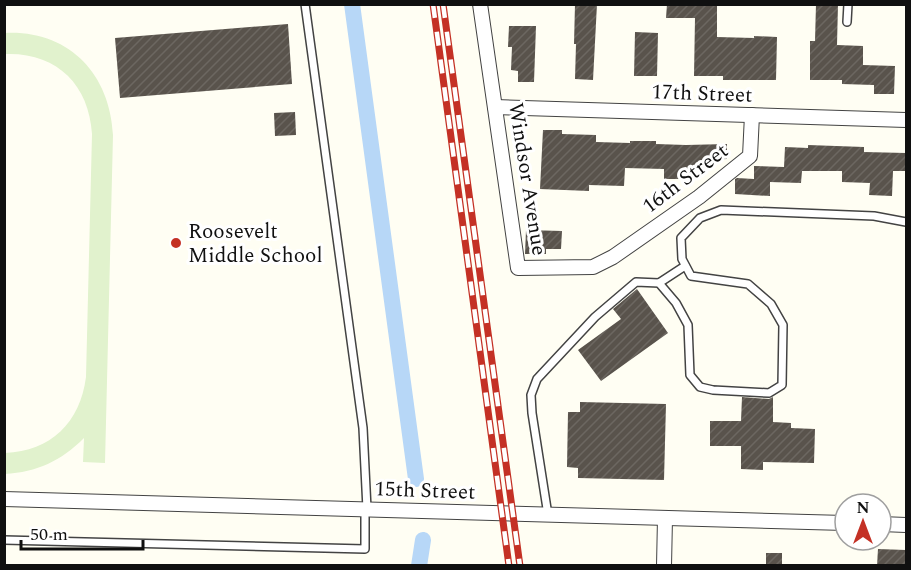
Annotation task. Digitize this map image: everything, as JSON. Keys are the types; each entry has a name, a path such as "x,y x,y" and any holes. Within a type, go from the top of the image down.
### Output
{"street":[{"name":"Windsor Avenue","path":"480,4 518,268 593,267 613,257"},
{"name":"17th Street","path":"495,107 906,120"},
{"name":"16th Street","path":"613,257 699,197 750,156 752,115"},
{"name":"15th Street","path":"4,499 833,523"},
{"path":"664,566 665,518"}],"lane":[{"path":"4,540 365,549 363,428 304,4"},
{"path":"847,22 848,4"},
{"path":"659,283 676,303 688,324 690,375 699,387 769,393 782,384 783,325 771,304 748,284 690,276 682,259 681,238 699,218 721,210 874,216 906,222"},
{"path":"548,514 532,413 531,395 537,379 595,317 636,282 659,283 685,266"}],"green space":[{"path":"5,33 28,34 48,39 66,48 82,60 104,92 110,113 113,135 105,463 83,462 84,438 48,464 28,471 5,474 5,453 36,447 60,432 70,421 83,393 86,377 92,134 84,100 77,86 54,65 23,55 5,54"}],"building":[{"path":"575,4 597,4 593,80 575,79"},
{"path":"667,4 717,4 717,37 777,37 776,80 723,80 723,76 694,76 695,18 666,18"},
{"path":"816,4 838,4 837,45 863,46 863,65 895,66 894,94 874,94 874,85 842,84 842,80 810,80 810,41 815,41"},
{"path":"288,24 292,84 120,98 115,38"},
{"path":"509,26 536,26 534,82 518,82 518,71 511,70 512,47 508,47"},
{"path":"635,32 658,33 657,76 634,76"},
{"path":"295,112 296,135 275,136 274,113"},
{"path":"543,130 562,130 562,134 596,135 596,142 656,141 656,144 727,144 727,159 708,160 709,168 686,169 686,179 664,179 664,169 625,168 624,186 589,185 589,191 540,189"},
{"path":"808,145 864,147 864,152 906,153 906,171 893,171 892,196 869,195 870,183 842,182 842,171 802,171 801,183 770,182 770,196 735,194 735,179 754,179 754,166 784,167 785,147 808,148"},
{"path":"526,230 562,231 561,249 546,249 546,254 525,254"},
{"path":"637,289 668,333 601,381 578,350 621,319 613,309"},
{"path":"742,397 769,399 773,397 773,422 791,423 791,428 815,429 814,463 763,462 763,470 741,469 741,446 710,446 710,421 741,421"},
{"path":"580,402 666,404 664,480 578,478 578,468 567,467 568,412 580,412"},
{"path":"906,550 906,566 877,566 878,552"},
{"path":"766,553 782,553 782,566 766,566"}],"waterway":[{"path":"352,4 416,479"},
{"path":"419,566 423,540"}],"railway":[{"path":"433,4 509,566"},
{"path":"443,4 520,566"}],"place":[{"name":"Roosevelt Middle School","path":"176,243"}]}
